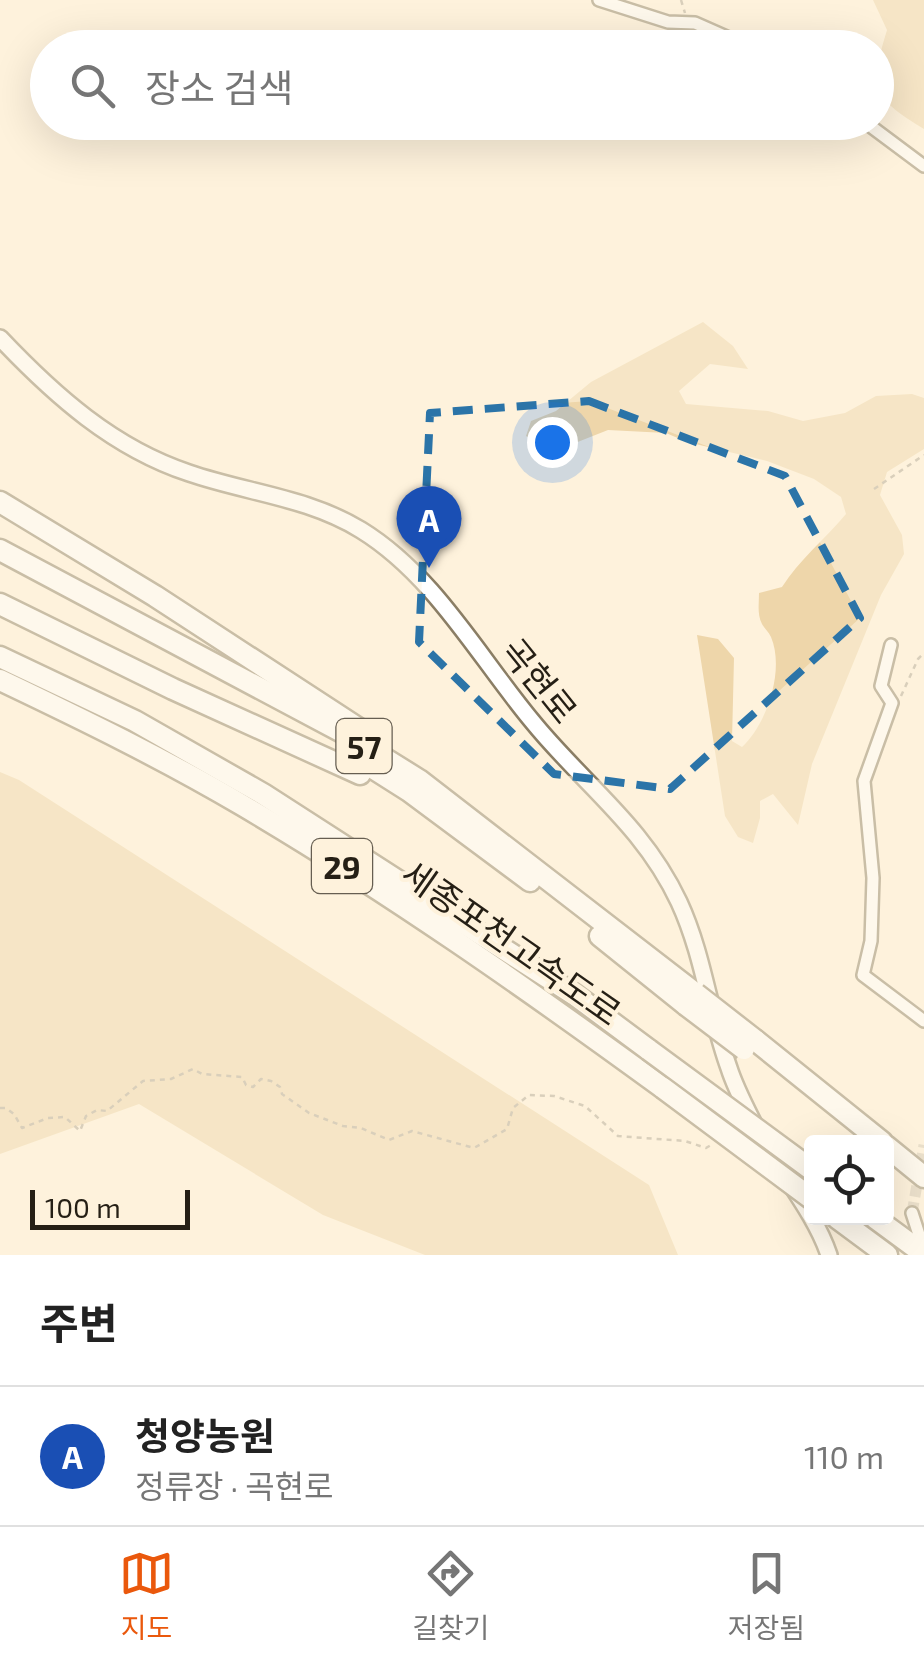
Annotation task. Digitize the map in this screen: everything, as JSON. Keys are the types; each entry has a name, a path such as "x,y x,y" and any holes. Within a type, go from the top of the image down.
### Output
{"highway":[{"path":"0,502 308,694 422,772 501,849"},
{"name":"57","path":"0,550 342,732 419,780 691,1000 872,1135"},
{"name":"57","path":"0,565 337,745 501,849"},
{"path":"0,604 173,689 348,766 501,849"},
{"name":"세종포천고속도로","path":"0,657 134,722 236,778 443,908 575,995 804,1164"},
{"name":"세종포천고속도로","path":"0,680 168,764 317,850 446,933 804,1193"},
{"name":"57","path":"749,1045 852,1135"},
{"name":"57","path":"894,1152 924,1177"},
{"path":"894,1169 924,1193"},
{"path":"845,1225 886,1255"},
{"path":"885,1225 924,1252"}],"main road":[{"name":"곡현로","path":"0,338 76,411 134,448 186,472 295,500 342,520 385,548 436,598 532,722 624,817 660,866 692,932 729,1068 755,1127 829,1255"}],"street":[{"path":"599,0 668,22 695,23 711,30"},
{"path":"889,140 924,166"},
{"path":"891,645 881,686 892,703 864,782 873,878 871,941 863,975 924,1022"},
{"path":"912,1213 924,1252"}],"path":[{"path":"874,488 924,455"},
{"path":"892,703 904,694 924,653"},
{"path":"0,1108 14,1114 22,1128 48,1118 64,1117 80,1130 86,1116 106,1110 136,1085 172,1079 193,1069 202,1074 242,1077 253,1087 261,1079 271,1081 308,1112 389,1140 412,1131 474,1148 506,1130 508,1115 529,1095 554,1096 585,1106 618,1136 685,1141 706,1148 717,1140"}],"highlighted area":[{"path":"589,401 785,476 860,618 670,789 554,774 419,642 430,413"}],"shaded area":[{"path":"873,0 924,0 924,129 894,108 894,30 887,30"},
{"path":"703,322 733,346 748,369 710,364 679,391 686,404 768,411 803,421 845,413 876,396 912,394 924,398 924,449 887,472 880,495 902,535 904,554 881,595 812,764 798,825 773,794 760,801 753,843 738,837 725,816 697,635 718,639 734,658 732,741 742,747 766,711 775,680 775,650 760,620 759,593 782,587 846,514 841,497 814,479 767,461 687,442 666,433 608,430 565,447 540,445 526,436 531,421 556,411 591,382"},
{"path":"0,772 19,780 649,1185 678,1255 425,1255 323,1215 139,1104 0,1154"}],"tunnel":[{"path":"912,1213 924,1145"}],"place":[{"name":"청양농원","path":"429,568"}]}
